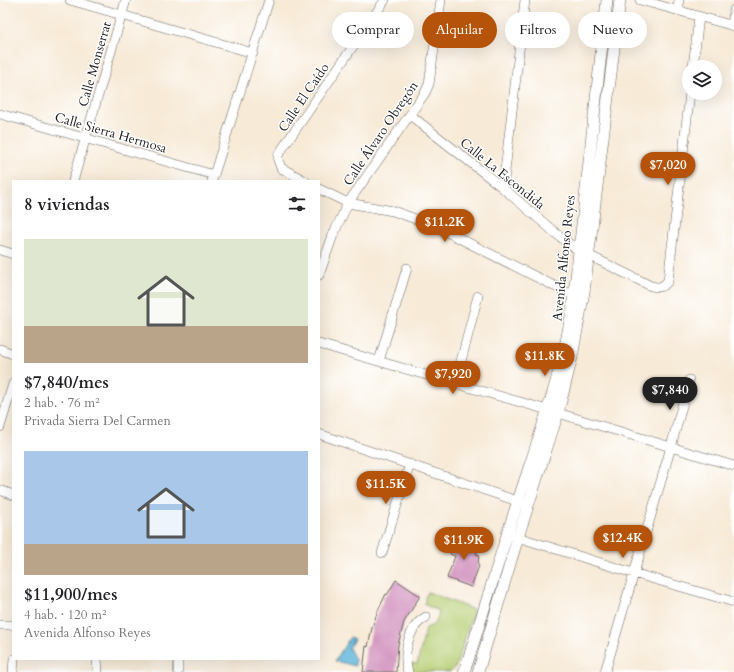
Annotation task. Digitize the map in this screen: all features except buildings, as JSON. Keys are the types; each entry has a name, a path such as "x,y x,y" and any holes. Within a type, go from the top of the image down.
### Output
{"main road":[{"name":"Avenida Alfonso Reyes","path":"464,672 513,535 572,357 579,325 583,253 607,0"},
{"name":"Avenida Alfonso Reyes","path":"553,412 583,253 620,0"},
{"name":"Avenida Alfonso Reyes","path":"478,672 513,535"}],"street":[{"path":"70,0 253,53"},
{"name":"Calle Monserrat","path":"73,180 126,0"},
{"path":"213,178 269,0"},
{"name":"Calle El Caído","path":"303,180 281,168 278,156 385,0"},
{"name":"Calle Álvaro Obregón","path":"320,272 333,235 348,204 423,98 429,84 441,0"},
{"path":"503,188 525,0"},
{"path":"640,0 733,26 734,10"},
{"path":"678,10 679,0"},
{"path":"694,60 699,17"},
{"name":"Calle La Escondida","path":"410,115 503,188 559,236 583,253 651,286 661,287 668,281 689,100"},
{"name":"Calle Sierra Hermosa","path":"0,114 86,138 213,178"},
{"path":"320,189 348,204 393,212 433,225 574,296"},
{"path":"0,250 12,254"},
{"path":"379,362 407,268"},
{"path":"455,384 478,296"},
{"path":"320,344 734,466"},
{"path":"0,349 12,354"},
{"path":"605,672 671,447 689,380"},
{"path":"0,427 12,387"},
{"path":"320,434 523,503"},
{"path":"382,553 410,464"},
{"path":"0,490 12,494"},
{"path":"513,535 633,573 734,602"},
{"path":"408,672 406,662 410,638 418,623 426,617"},
{"path":"0,624 12,625"},
{"path":"14,660 14,672"},
{"path":"97,660 98,672"},
{"path":"178,660 178,671"}],"green space":[{"path":"428,592 474,610 456,666 450,672 413,672 410,663 417,664 426,628 434,624 438,617 439,611 425,605 425,597"}],"water":[{"path":"350,637 354,639 349,648 355,659 355,666 335,661"}]}
